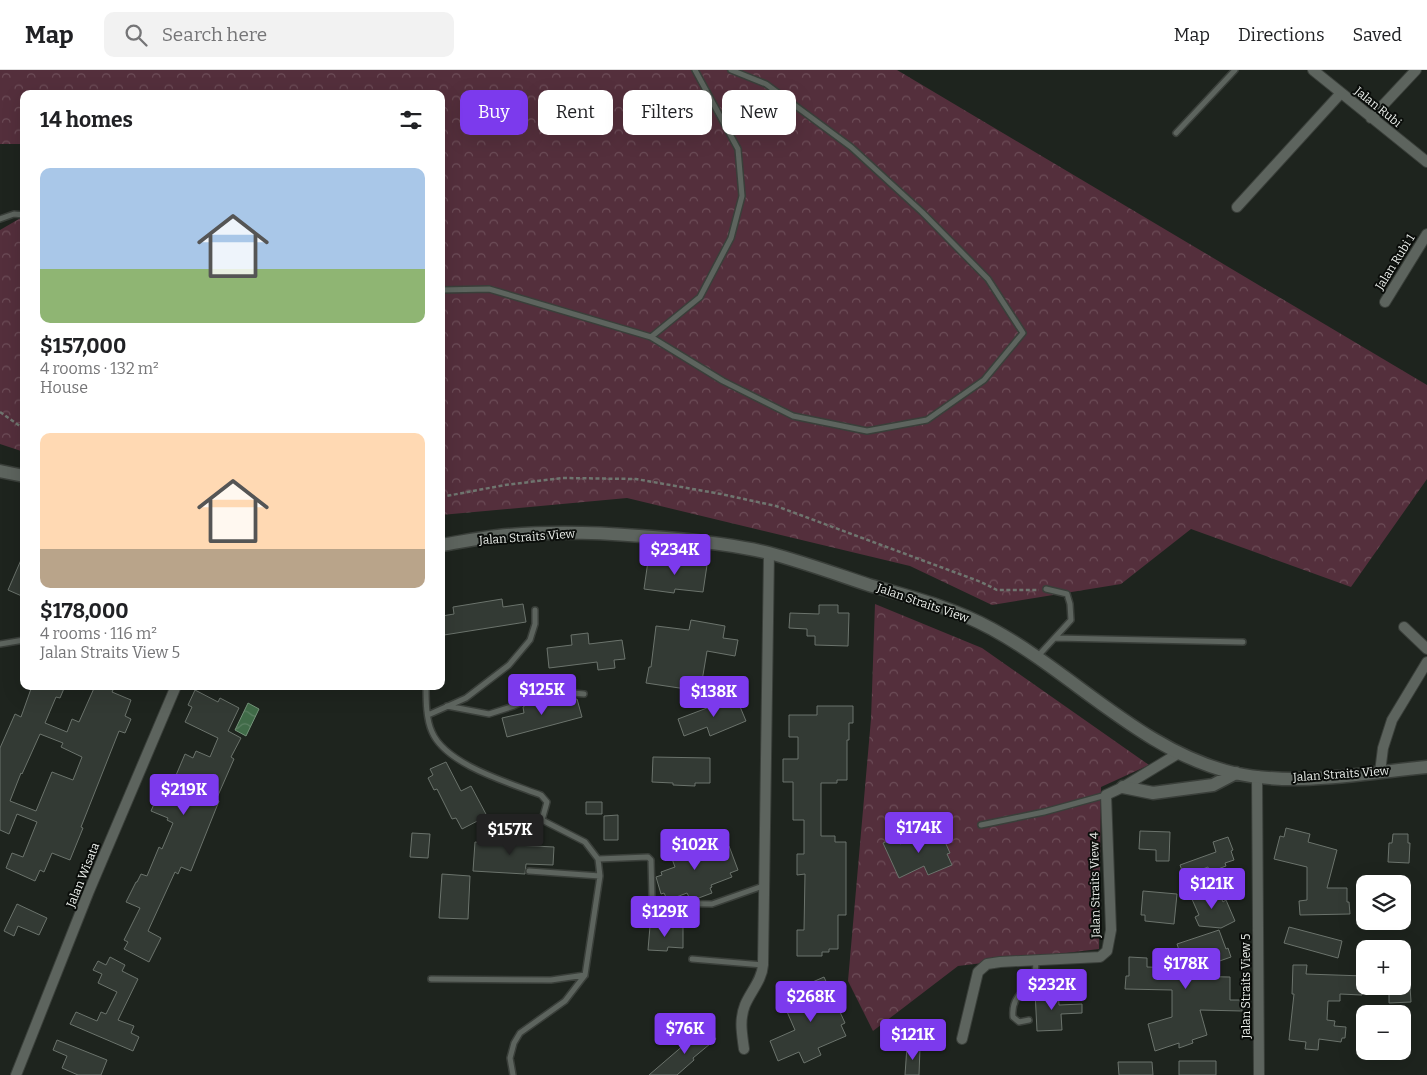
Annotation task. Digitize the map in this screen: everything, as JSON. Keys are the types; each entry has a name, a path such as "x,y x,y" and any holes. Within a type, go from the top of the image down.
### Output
{"street":[{"name":"Jalan Rubi","path":"1314,70 1427,162"},
{"path":"1371,118 1416,70"},
{"path":"1237,207 1341,93"},
{"name":"Jalan Rubi 1","path":"1385,302 1427,234"},
{"path":"0,471 20,475"},
{"name":"Jalan Straits View","path":"445,544 498,536 566,533 634,535 702,541 769,553 949,609 991,629 1038,656 1137,728 1179,753 1209,766 1236,773 1305,780 1427,767"},
{"path":"744,1049 741,1019 745,1005 762,974 763,964 769,553"},
{"path":"1404,627 1427,649"},
{"path":"1380,772 1383,748 1392,720 1427,662"},
{"name":"Jalan Wisata","path":"16,1075 89,892 174,690"},
{"path":"1106,795 1123,787 1179,753"},
{"path":"1123,787 1153,793 1213,785 1236,773"},
{"name":"Jalan Straits View 5","path":"1257,776 1259,1075"},
{"name":"Jalan Straits View 4","path":"962,1039 978,972 987,964 1100,957 1107,951 1110,939 1111,906 1106,795"}],"lane":[{"path":"651,337 700,297 731,238 742,196 738,149 695,70"},
{"path":"445,290 489,289 651,337 723,381 793,416 867,431 927,420 984,380 1023,333 988,279 922,212 851,147 766,84 731,70"},
{"path":"1176,133 1235,70"},
{"path":"0,219 14,214 20,215"},
{"path":"1038,656 1070,620 1070,604 1067,594 1046,590"},
{"path":"428,715 466,698 509,665 530,640 535,624 535,610"},
{"path":"1054,638 1243,642"},
{"path":"0,644 20,641"},
{"path":"426,690 428,715 432,733 442,748 479,772 541,794 547,802 542,820"},
{"path":"447,706 489,714 549,691 584,694"},
{"path":"981,825 1044,812 1106,795"},
{"path":"486,828 509,820 542,820 586,842 598,859 600,876 585,975 565,1000 520,1032 514,1042 510,1058 513,1075"},
{"path":"598,859 648,857 651,860 652,898 658,903 712,904 764,886"},
{"path":"529,871 600,876"},
{"path":"692,959 763,964"},
{"path":"1029,1020 1019,1022 1013,1017 1012,1008 1015,999 1035,980 1036,960"},
{"path":"431,979 550,980 585,975"}],"path":[{"path":"0,412 20,426"},
{"path":"445,496 505,485 562,478 636,479 776,506 954,571 997,590 1046,590"}],"green space":[{"path":"0,70 897,70 1427,385 1427,479 1351,587 1191,529 1121,584 992,605 910,566 627,498 445,515 445,90 20,90 20,144 0,144"},
{"path":"20,218 20,451 0,444 0,230"},
{"path":"875,604 982,648 1149,765 1101,787 1099,949 958,966 873,1031 848,981 871,719"}],"water":[{"path":"248,703 259,709 246,736 235,730"}],"building":[{"path":"652,558 707,565 703,592 675,589 674,593 644,589 648,561 651,562"},
{"path":"20,562 20,595 8,590"},
{"path":"502,599 503,607 523,604 526,622 445,635 445,616 454,614 453,607"},
{"path":"819,605 838,605 838,613 849,613 848,646 815,645 815,636 807,636 807,629 789,628 790,613 819,614"},
{"path":"691,620 725,626 723,638 738,640 735,656 707,651 701,687 687,685 686,689 646,683 649,667 651,667 656,626 689,630"},
{"path":"588,633 589,644 622,640 625,659 614,660 615,668 598,670 597,662 549,668 547,648 572,645 571,635"},
{"path":"31,690 63,690 60,698 56,697 45,723 67,732 72,719 79,722 93,690 113,690 112,692 131,700 125,716 131,719 125,733 119,731 70,860 52,853 44,872 40,870 35,881 6,868 12,853 23,857 37,822 17,814 9,834 0,830 0,748 15,714 21,717","holes":["40,734 63,743 61,747 82,757 73,780 52,772 36,811 10,801"]},
{"path":"195,690 218,702 220,698 239,708 228,731 241,738 231,757 234,759 216,800 219,801 191,871 181,867 178,874 175,872 148,931 161,938 149,962 124,949 128,942 124,940 140,908 126,902 141,874 147,876 159,847 162,849 173,823 167,820 168,818 151,811 166,776 174,780 185,754 193,758 196,751 210,757 218,738 185,722 192,707 188,705"},
{"path":"561,696 563,702 577,699 582,717 507,737 502,718 524,713 523,707 526,705"},
{"path":"736,697 746,721 710,736 707,727 684,736 678,719"},
{"path":"817,706 853,706 853,723 849,723 849,740 847,740 847,780 837,780 837,783 821,783 821,836 835,836 835,842 846,842 846,915 838,915 838,949 829,949 829,952 822,952 822,956 797,956 797,930 804,930 805,874 797,875 797,854 804,854 804,820 793,820 793,782 783,782 783,759 798,759 798,737 789,737 789,715 817,715"},
{"path":"653,757 710,758 710,783 695,783 695,786 652,782"},
{"path":"446,762 461,791 471,786 487,816 462,829 456,818 452,819 437,789 434,790 428,778 433,775 430,769"},
{"path":"586,802 602,802 602,814 586,814"},
{"path":"618,815 618,840 604,840 604,816"},
{"path":"1286,828 1310,834 1308,842 1337,850 1327,888 1347,888 1347,902 1349,902 1350,914 1300,915 1299,901 1307,900 1307,867 1274,859 1280,836 1284,837"},
{"path":"937,829 940,836 942,835 950,853 947,854 952,865 928,875 924,866 899,878 883,843 897,837 900,844"},
{"path":"1140,831 1170,832 1169,861 1156,861 1156,850 1139,849"},
{"path":"412,833 430,834 428,858 410,857"},
{"path":"500,833 515,834 515,845 554,847 553,865 526,864 525,874 473,871 475,842 499,844"},
{"path":"1393,834 1408,834 1408,843 1410,843 1409,863 1388,862 1389,843 1392,843"},
{"path":"1228,837 1233,850 1231,851 1234,860 1225,863 1226,866 1210,872 1208,867 1184,876 1180,865 1216,852 1213,842"},
{"path":"696,838 703,856 729,846 738,870 730,873 732,877 711,885 712,893 696,899 690,899 687,893 667,899 664,893 661,894 656,877 662,875 661,872 675,867 668,848"},
{"path":"442,874 470,876 468,919 439,918"},
{"path":"1213,887 1216,894 1219,893 1223,902 1226,900 1235,921 1221,928 1199,926 1195,917 1199,915 1191,897"},
{"path":"1143,891 1177,894 1174,924 1145,921 1145,915 1141,915"},
{"path":"17,904 47,918 39,935 18,926 14,936 4,931"},
{"path":"650,926 683,927 683,948 668,947 667,951 648,950"},
{"path":"1289,927 1342,941 1338,958 1284,943"},
{"path":"1219,930 1231,957 1177,976 1230,977 1230,1000 1242,1000 1242,1011 1200,1010 1207,1035 1192,1040 1193,1043 1179,1048 1179,1043 1155,1051 1148,1024 1172,1017 1172,990 1125,989 1126,976 1129,976 1129,957 1147,958 1147,967 1178,968 1172,953 1179,950 1177,944"},
{"path":"110,957 125,965 122,971 138,979 118,1020 134,1026 131,1033 139,1037 133,1051 70,1024 76,1012 97,1021 101,1012 106,1014 117,992 98,983 102,974 93,970 98,961 106,965"},
{"path":"1293,965 1307,965 1306,974 1356,976 1356,995 1340,994 1340,1001 1328,1001 1327,1020 1335,1021 1334,1026 1346,1027 1345,1038 1342,1038 1341,1042 1319,1039 1318,1050 1305,1049 1306,1042 1289,1040 1294,994 1292,994"},
{"path":"824,977 845,1023 841,1025 846,1036 818,1048 821,1055 804,1063 799,1052 778,1061 770,1041 795,1030 785,1007 796,1002 792,991"},
{"path":"1058,990 1059,1005 1082,1004 1082,1013 1061,1014 1062,1030 1037,1031 1035,991"},
{"path":"1389,995 1411,995 1411,1002 1389,1003"},
{"path":"707,1028 716,1039 693,1058 694,1060 677,1075 649,1075 685,1044 686,1046"},
{"path":"57,1040 107,1060 101,1075 78,1075 62,1068 67,1056 53,1050"},
{"path":"907,1046 920,1047 919,1075 905,1075"},
{"path":"1179,1061 1216,1061 1216,1075 1179,1075"},
{"path":"1118,1062 1152,1062 1153,1075 1119,1075"}]}
